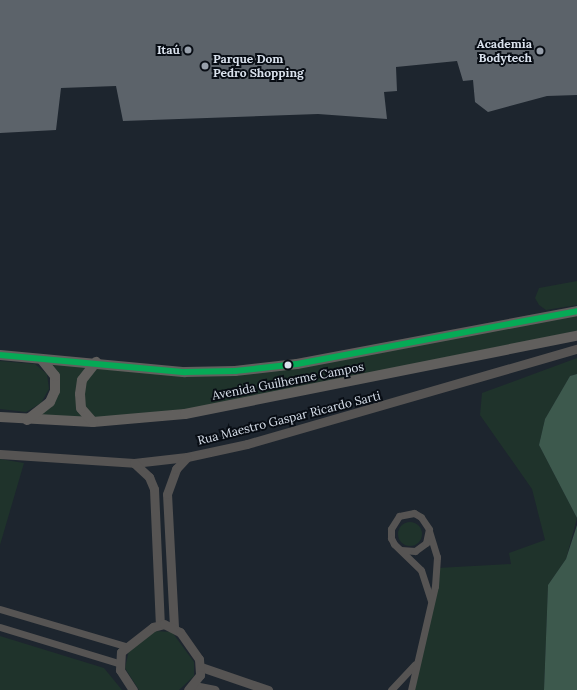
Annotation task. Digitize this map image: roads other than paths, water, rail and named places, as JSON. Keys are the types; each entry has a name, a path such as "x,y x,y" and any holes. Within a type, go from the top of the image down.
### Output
{"main road":[{"name":"Avenida Guilherme Campos","path":"0,355 96,362 185,372 235,371 297,364 577,311"},
{"name":"Avenida Guilherme Campos","path":"0,418 93,422 185,414 577,336"},
{"path":"27,420 50,402 54,391 55,376 40,359"},
{"path":"93,422 81,408 80,394 82,380 96,362"}],"street":[{"name":"Rua Maestro Gaspar Ricardo Sarti","path":"0,454 77,462 134,463 187,457 262,440 577,349"},
{"path":"187,457 176,469 167,494 174,627 199,659 201,667 191,688 215,690"},
{"path":"134,463 149,477 154,489 160,624"},
{"path":"411,690 431,600 436,557 426,522 414,513 399,516 390,531 394,544 421,570 431,600"},
{"path":"401,550 421,548 429,529"},
{"path":"0,609 125,646"},
{"path":"118,663 125,646 160,624 174,627"},
{"path":"0,627 118,663 133,690"},
{"path":"391,690 416,662"},
{"path":"201,667 268,690"}],"place":[{"name":"Itaú","path":"188,50"},
{"name":"Academia Bodytech","path":"540,51"},
{"name":"Parque Dom Pedro Shopping","path":"205,66"}]}
